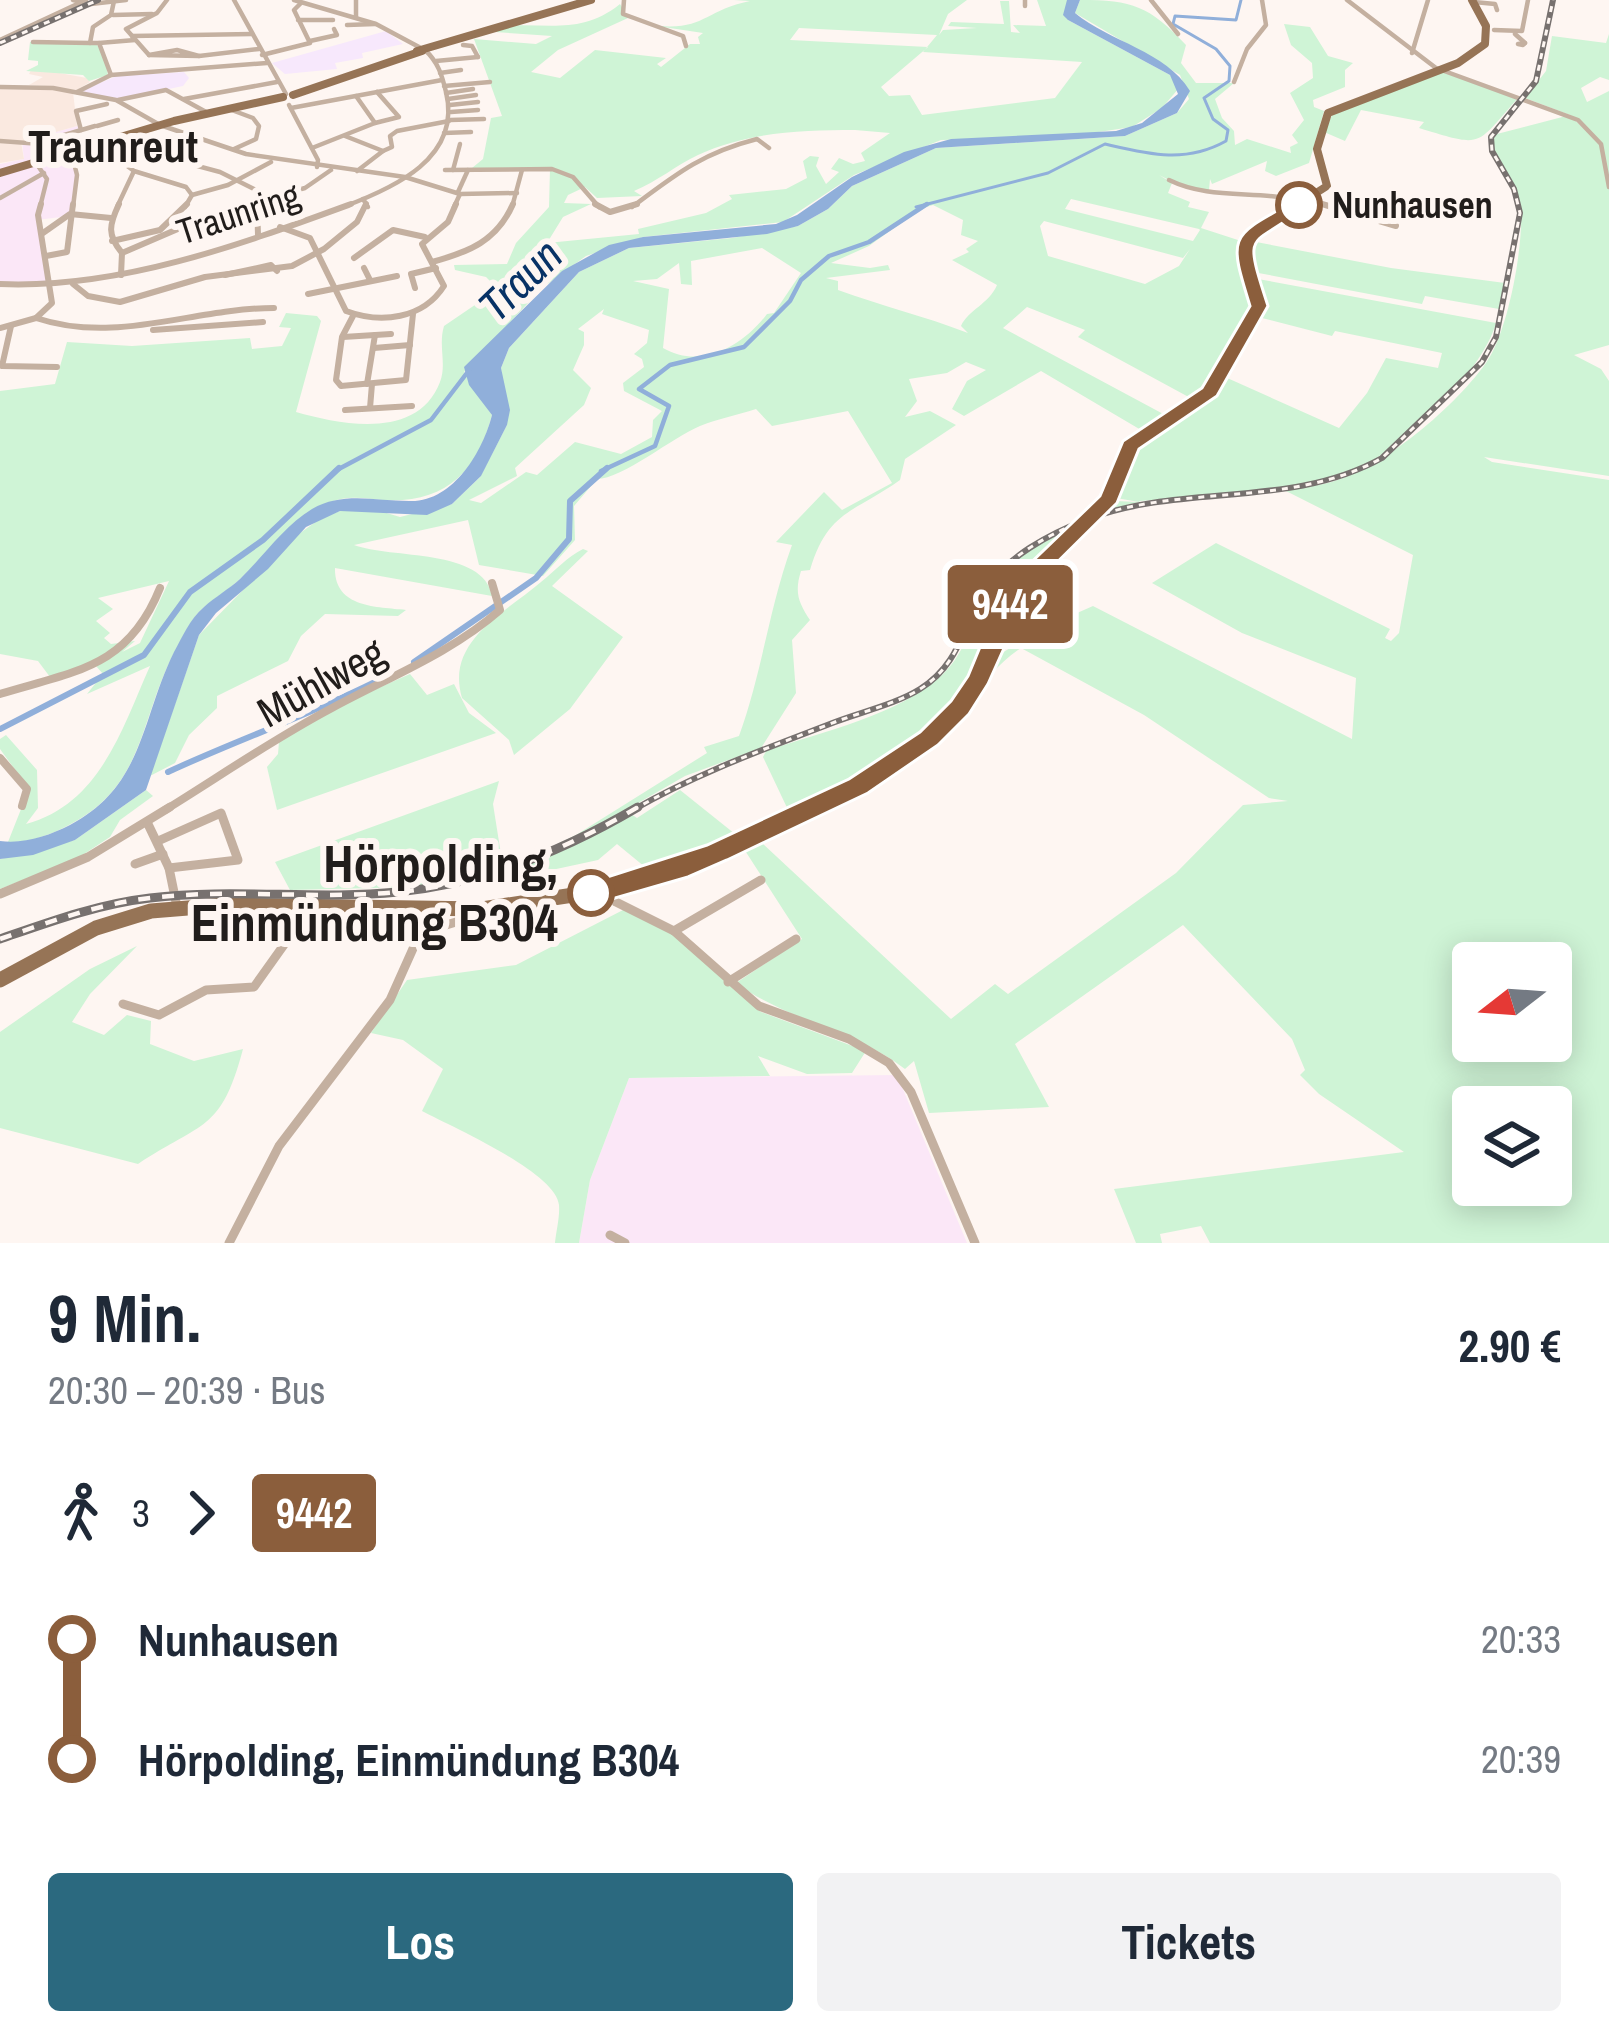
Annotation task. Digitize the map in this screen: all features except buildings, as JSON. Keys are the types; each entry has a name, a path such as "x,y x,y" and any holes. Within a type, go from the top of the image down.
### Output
{"main road":[{"path":"0,173 72,157 160,125 288,98 422,49 591,0"},
{"path":"0,980 109,923 177,907 482,909 606,890 678,869 895,765 960,708 979,678 1015,596 1032,573 1101,510 1130,446 1210,392 1259,306 1242,254 1244,242 1254,230 1328,185 1317,149 1328,113 1353,99 1442,70 1485,44 1485,20 1473,1"}],"street":[{"path":"0,40 80,1 127,0"},
{"path":"167,0 126,29 149,55 261,52 338,35 334,29"},
{"path":"234,0 288,98 317,167"},
{"path":"356,0 356,17"},
{"path":"624,0 623,14 682,36 686,46"},
{"path":"1151,0 1178,34"},
{"path":"1234,82 1247,49 1266,25 1262,0"},
{"path":"1346,0 1412,53 1442,70 1557,109 1583,124 1601,144 1609,187"},
{"path":"1412,53 1428,0"},
{"path":"1494,30 1522,31 1528,0"},
{"path":"310,41 294,9 296,1 376,24 436,61 447,99 484,119"},
{"path":"1473,1 1493,4 1497,10"},
{"path":"111,15 114,2"},
{"path":"90,43 96,24 111,15 153,14"},
{"path":"298,20 333,20"},
{"path":"347,25 376,24"},
{"path":"1514,32 1525,43"},
{"path":"33,42 252,34"},
{"path":"213,54 211,48 220,35"},
{"path":"326,39 332,46"},
{"path":"99,43 111,75"},
{"path":"436,61 478,57 472,46 463,45"},
{"path":"149,55 177,50 200,56"},
{"path":"183,71 190,57"},
{"path":"76,92 111,75 267,63"},
{"path":"447,99 461,70"},
{"path":"184,99 277,82"},
{"path":"356,172 392,147 390,136 397,131 447,99 490,82"},
{"path":"0,86 116,100 160,125 272,161 405,178 459,193 517,193"},
{"path":"116,100 163,90 208,113"},
{"path":"76,92 81,130"},
{"path":"288,98 377,92 476,99 447,99"},
{"path":"312,148 399,117 377,92"},
{"path":"356,96 375,123"},
{"name":"Traunring","path":"2,286 74,284 186,260 361,198 425,164 444,133 447,99"},
{"path":"76,111 107,104"},
{"path":"229,109 253,118 259,126 257,138 233,150"},
{"path":"36,144 118,119"},
{"path":"444,133 471,132"},
{"path":"119,164 193,135"},
{"path":"345,136 383,151"},
{"path":"460,144 449,170 568,174 579,182 588,200 616,213 632,209 665,178 703,155 757,139 769,148"},
{"path":"0,142 36,144 72,157 76,175 67,253 46,256"},
{"path":"100,147 119,164 186,187 192,195"},
{"path":"149,153 236,179 256,190 258,235"},
{"path":"112,241 171,226 192,195 272,161"},
{"path":"0,328 37,318 50,308 52,286 38,215 44,173 36,163"},
{"path":"122,254 162,241 214,214 310,185 332,169"},
{"path":"413,313 406,380 338,384 346,322 353,316 413,313 439,297 444,286 422,244 448,222 468,170"},
{"path":"415,288 411,274 473,250 502,230 522,170"},
{"path":"121,275 122,254 112,241 110,218 134,171"},
{"path":"0,197 44,173"},
{"path":"1169,180 1190,190 1228,196 1277,193 1396,226"},
{"path":"74,284 88,294 131,301 204,277 278,272 320,254 364,218 368,206 361,198"},
{"path":"43,233 70,214 110,218"},
{"path":"280,227 310,238 353,316"},
{"path":"354,258 393,230 426,237"},
{"path":"186,260 204,277"},
{"path":"364,268 370,280"},
{"path":"308,295 397,276"},
{"path":"139,330 206,309 274,308"},
{"path":"388,347 394,316"},
{"path":"37,318 70,326 139,330 263,322"},
{"path":"11,326 2,366 57,367"},
{"path":"343,337 391,334"},
{"path":"370,409 375,335"},
{"path":"374,347 410,345"},
{"path":"345,410 412,406"},
{"name":"Mühlweg","path":"0,894 88,856 333,707 400,677 442,647 484,626 497,607 492,583"},
{"path":"0,694 120,653 138,639 160,588"},
{"path":"0,758 27,789 22,806"},
{"path":"158,842 221,813 238,860 169,868"},
{"path":"147,821 169,868 177,907"},
{"path":"135,864 163,854"},
{"path":"674,931 760,880"},
{"path":"606,890 616,902 674,931 728,982 770,1012 870,1050 903,1076 975,1243"},
{"path":"123,1004 159,1015 206,990 254,987 270,969 278,950 309,929 423,930 479,915 482,909"},
{"path":"229,1243 279,1146 390,1000 423,930"},
{"path":"728,982 796,939"},
{"path":"610,1235 625,1243"}],"shaded area":[{"path":"386,31 403,44 335,63 337,69 285,74 272,63"},
{"path":"32,68 87,78 90,82 73,92 77,126 21,142 24,159 0,163 0,86 46,86 29,85 43,77 29,74"},
{"path":"184,72 189,78 183,86 116,100 80,91 117,76"},
{"path":"77,126 81,130 43,142 71,154 77,175 70,216 36,220 48,281 6,283 0,288 0,164 24,159 22,142"},
{"path":"897,1075 967,1243 579,1243 590,1180 629,1078"}],"green space":[{"path":"734,0 967,0 948,14 939,35 943,30 977,28 948,26 951,22 1004,24 1000,1 1009,1 1011,32 1020,33 1013,25 1046,26 1037,0 1067,0 1068,20 1170,75 1179,88 1162,108 1132,127 1072,136 941,140 854,175 783,222 643,237 586,256 542,288 464,372 492,415 467,469 423,497 341,499 303,518 194,618 163,678 137,750 113,791 62,829 32,840 8,842 29,789 0,749 0,739 6,735 37,770 38,808 26,824 51,814 73,800 105,761 150,666 87,694 103,674 96,666 102,662 50,677 38,661 0,654 0,391 55,384 67,342 132,346 250,338 252,349 282,346 291,328 279,327 286,313 317,316 321,321 296,412 356,424 377,424 415,413 440,382 444,326 491,294 492,283 486,277 455,270 454,265 507,264 516,243 549,207 550,169 472,168 483,159 491,118 502,116 474,39 536,44 552,36 480,31 585,22 620,4 628,18 558,50 531,72 560,78 595,50 666,58 657,64 661,67 690,44 700,44 698,37 703,33 650,25 682,26 750,1","holes":["799,28 937,35 927,47 790,40","923,52 1082,62 1055,98 922,115 910,95 889,96 881,87","815,131 890,133 861,153 865,161 853,164 839,158 831,169 839,172 826,184 816,166 819,157 810,156 803,161 807,178 786,189 729,195 732,199 706,213 638,229 639,234 547,243 563,217 591,204 564,203 568,195 585,187 597,198 642,196 634,191 717,147 755,137","169,581 140,643 122,652 135,641 111,644 104,638 110,633 96,621 113,609 98,598"]},
{"path":"1080,0 1114,2 1139,8 1161,22 1186,45 1181,63 1196,83 1234,83 1215,99 1222,118 1234,131 1235,145 1247,139 1291,153 1290,147 1298,143 1292,135 1304,120 1290,93 1313,78 1312,63 1291,45 1284,24 1310,27 1328,56 1353,63 1345,70 1345,87 1313,100 1314,107 1324,111 1309,163 1276,176 1265,171 1267,161 1212,184 1210,179 1209,190 1185,188 1159,175 1172,183 1168,193 1190,202 1188,207 1209,212 1201,228 1241,241 1239,258 1257,301 1218,374 1196,401 1078,337 1085,330 1027,307 1003,328 1167,416 1141,430 1041,371 964,416 952,409 967,381 986,370 966,362 947,373 909,379 917,401 905,417 930,411 956,425 905,459 900,480 834,524 810,570 801,571 799,597 810,620 792,640 796,693 761,748 685,776 574,840 520,862 576,835 707,753 704,747 739,736 792,545 776,542 824,492 842,510 892,483 848,411 772,426 756,409 700,426 620,472 597,479 574,506 575,540 543,576 479,565 468,520 354,545 455,562 485,581 492,596 335,568 337,581 349,598 406,610 398,616 325,614 301,636 288,661 217,696 217,708 189,735 175,763 150,776 199,635 296,536 340,511 380,511 400,517 452,504 480,477 507,425 501,368 509,348 579,272 629,248 798,226 828,209 852,186 936,148 1125,136 1177,113 1189,99 1180,75 1075,13","holes":["1071,199 1200,230 1193,241 1065,209","933,205 963,220 961,235 978,241 952,260 997,285 964,320 961,326 968,333 838,290 838,281 826,278 890,270 888,265 870,268 831,263 869,246 920,209","1044,221 1183,258 1190,249 1179,266 1145,284 1048,256 1040,226","762,248 801,273 774,313 734,345 706,355 677,354 663,348 669,289 633,281 657,279 679,263 681,284 692,285 691,261","604,309 602,314 649,330 647,343 634,354 644,367 623,383 624,391 662,411 653,420 652,437 621,454 575,442 537,475 526,472 481,503 469,500 517,476 515,468 584,405 591,388 573,370 584,345 584,332 578,329"]},
{"path":"1609,34 1609,80 1600,77 1581,88 1587,102 1609,91 1609,182 1604,158 1609,190 1609,345 1574,355 1601,369 1609,381 1609,476 1484,457 1609,480 1609,1243 1210,1243 1201,1226 1160,1234 1162,1243 1136,1243 1114,1189 1404,1152 1319,1094 1300,1075 1305,1070 1292,1039 1183,925 1015,1044 1049,1107 929,1113 914,1061 905,1069 864,1044 777,1007 736,983 802,939 742,846 860,787 970,699 992,659 1043,628 1093,606 1352,739 1356,678 1242,633 1152,583 1216,543 1390,629 1385,638 1391,641 1399,633 1413,555 1284,490 1139,502 1116,498 1141,442 1211,399 1225,377 1339,428 1367,393 1386,358 1438,368 1442,353 1335,331 1332,336 1258,317 1265,302 1258,279 1496,323 1476,362 1425,420 1369,463 1318,485 1364,469 1433,420 1494,349 1517,268 1521,211 1495,155 1493,135 1570,115 1525,98 1546,71 1552,36 1606,43","holes":["1021,648 1144,715 1269,798 1288,801 1243,805 1176,873 1008,994 995,984 951,1019 761,842 882,781 921,755 994,671"]},
{"path":"30,42 96,44 104,54 108,75 89,81 83,75 26,71 38,65 28,60"},
{"path":"1443,72 1519,97 1477,139 1456,139 1419,128 1424,122 1361,110 1345,141 1324,132 1334,111"},
{"path":"1251,241 1391,268 1505,283 1499,309 1425,296 1422,304 1253,272 1247,252"},
{"path":"1115,501 1139,502 1110,509"},
{"path":"1082,523 1019,581 955,706 908,750 855,783 790,814 763,757 766,751 859,721 925,689 958,656 986,593 1004,569"},
{"path":"583,549 588,551 552,586 623,637 570,709 514,755 509,740 462,698 462,660 470,644 496,617"},
{"path":"410,674 427,695 454,684 469,713 496,733 277,810 267,767 278,754 279,742 342,704"},
{"path":"499,781 493,804 503,867 414,887 290,890 275,862"},
{"path":"146,790 153,796 120,820 110,837 78,858 0,889 0,859 75,840"},
{"path":"680,790 740,838 648,875 617,844 598,860 510,879 509,871 557,853 631,814 637,818"},
{"path":"625,909 675,934 761,1012 866,1051 852,1073 807,1074 758,1056 770,1076 629,1078 590,1180 579,1243 555,1243 559,1205 553,1192 501,1152 422,1111 443,1069 403,1040 371,1033 407,980 516,965"},
{"path":"137,946 90,994 72,1022 104,1035 127,1015 151,1021 150,1044 194,1061 243,1049 217,1111 194,1131 138,1164 0,1128 0,1032 90,969"}],"water":[{"path":"1067,0 1080,0 1075,13 1180,77 1190,91 1177,113 1125,136 936,148 852,186 828,209 798,226 767,234 629,248 579,272 509,348 501,368 510,410 507,425 481,476 452,504 427,515 340,511 306,527 199,635 146,790 75,840 33,855 0,859 0,841 27,840 62,829 113,791 127,771 163,677 190,623 292,524 336,500 425,499 464,472 492,415 469,385 464,367 562,271 609,245 643,237 776,224 852,177 904,152 951,139 1116,131 1142,123 1178,94 1170,75 1068,20 1063,15"}],"waterway":[{"path":"927,204 1048,173 1105,144 1181,155 1226,141 1228,130 1213,119 1204,98 1229,81 1230,66 1216,49 1173,24 1175,16 1236,20 1241,0"},
{"path":"606,468 655,446 669,406 639,389 670,365 744,347 790,301 801,280 829,256 869,242 927,204"},
{"path":"916,207 927,204"},
{"path":"337,470 431,420 470,369"},
{"path":"414,662 536,578 569,539 570,501 606,468"},
{"path":"601,471 606,468"},
{"path":"0,729 144,655 190,592 263,540 337,470"},
{"path":"168,772 375,682"}],"railway":[{"path":"0,43 98,0"},
{"path":"633,810 732,762 920,689 952,657 993,579 1016,557 1059,531 1124,508 1311,484 1382,458 1482,362 1496,337 1520,213 1514,189 1492,151 1491,137 1536,81 1553,0"},
{"path":"0,939 93,909 150,898 367,894 430,888 492,873 552,851 638,807"}],"bus line":[{"name":"9442","path":"591,893 678,869 859,786 913,752 960,708 1023,583 1109,499 1130,446 1210,392 1259,306 1242,254 1244,242 1254,230 1299,205"}],"place":[{"name":"Nunhausen","path":"1299,205"},
{"name":"Hörpolding, Einmündung B304","path":"591,893"}],"district":[{"name":"Traunreut","path":"113,146"}],"water label":[{"name":"Traun","path":"520,280"}]}
